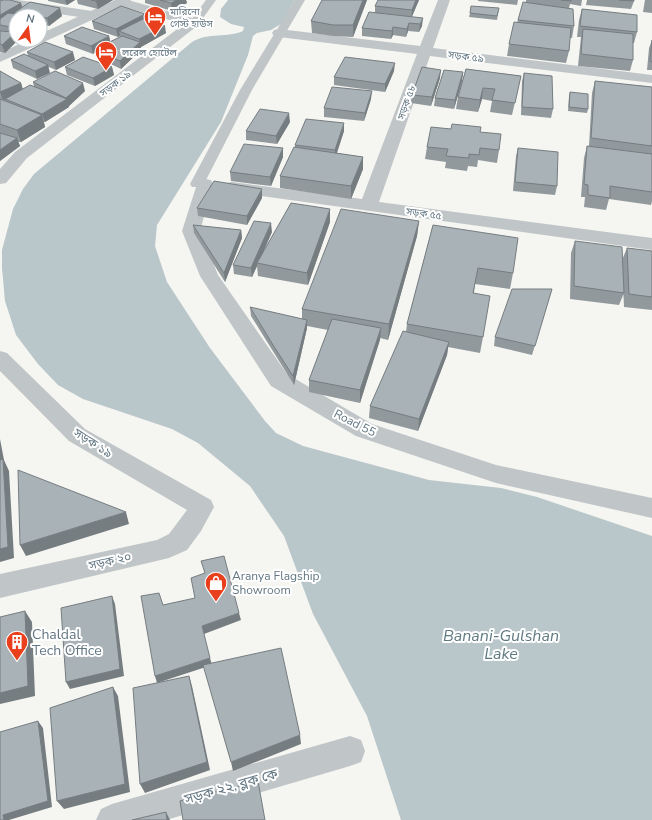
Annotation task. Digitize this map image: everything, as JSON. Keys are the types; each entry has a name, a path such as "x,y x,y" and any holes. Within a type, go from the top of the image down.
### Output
{"street":[{"path":"48,36 123,1 194,23 212,0"},
{"path":"201,184 211,155 279,33 300,0"},
{"name":"সড়ক ৫৮","path":"369,205 424,50 444,0"},
{"path":"0,1 92,15"},
{"name":"সড়ক ১৯","path":"0,179 21,155 194,23"},
{"name":"সড়ক ৫৯","path":"279,33 652,79"},
{"path":"1,57 21,48"},
{"name":"সড়ক ৫৫","path":"201,184 369,205 652,244"},
{"name":"Road 55","path":"201,184 191,231 209,276 279,380 364,430 496,474 652,508"},
{"name":"সড়ক ১৯","path":"0,358 77,435 202,507"},
{"name":"সড়ক ২০","path":"0,586 160,550 178,542 192,524 202,507"},
{"name":"সড়ক ২২, ব্লক কে","path":"112,820 350,752"}],"water":[{"name":"Banani-Gulshan Lake","path":"228,0 295,0 281,24 271,30 257,33 253,36 248,55 221,122 157,225 155,246 167,282 210,348 265,421 276,433 303,446 429,480 501,488 537,497 652,536 652,820 401,820 367,716 313,614 284,536 250,486 198,443 172,429 83,399 58,385 38,364 16,335 5,301 2,250 13,209 23,189 34,174 192,42 205,37 243,31 244,27 231,24 220,17 221,9"}],"building":[{"path":"10,0 21,3 12,8 8,8 8,10 0,15 0,1"},
{"path":"160,0 177,0 171,3"},
{"path":"322,0 363,0 353,25 333,25 311,21"},
{"path":"378,0 416,0 412,10 375,6"},
{"path":"30,2 60,8 48,17 48,8 21,8"},
{"path":"523,2 573,9 574,26 518,20"},
{"path":"121,6 145,14 116,29 92,21"},
{"path":"471,6 499,8 497,16 470,13"},
{"path":"582,9 637,15 637,32 580,26"},
{"path":"369,12 423,18 420,24 409,23 407,29 393,27 392,31 362,28"},
{"path":"8,13 8,26 0,25 0,19"},
{"path":"145,18 165,26 139,39 119,31"},
{"path":"514,22 571,28 569,51 509,44"},
{"path":"82,27 109,36 91,46 64,36"},
{"path":"583,29 633,34 633,60 581,54"},
{"path":"0,31 8,32 8,39 2,45 0,44"},
{"path":"122,36 140,42 120,61 95,49"},
{"path":"652,40 652,62 650,61"},
{"path":"48,43 73,52 54,62 27,52 34,48 48,48"},
{"path":"24,54 48,65 35,71 11,60"},
{"path":"83,57 112,67 93,78 65,67"},
{"path":"345,57 395,63 385,84 334,77"},
{"path":"422,67 441,70 432,97 412,95"},
{"path":"466,69 521,76 515,103 492,100 495,89 483,88 480,100 458,97"},
{"path":"444,70 463,72 455,100 435,98"},
{"path":"0,71 21,83 0,92"},
{"path":"55,71 83,83 66,98 33,82"},
{"path":"524,73 552,76 553,109 522,107"},
{"path":"595,81 652,87 652,146 591,138"},
{"path":"30,85 67,99 42,114 5,99"},
{"path":"332,87 372,91 365,113 324,108"},
{"path":"570,92 588,94 588,109 569,107"},
{"path":"0,99 42,115 17,130 0,124"},
{"path":"260,109 289,113 276,136 246,131"},
{"path":"306,119 344,123 335,150 295,145"},
{"path":"452,124 481,127 480,132 501,134 499,150 480,148 479,155 469,154 469,158 446,156 448,149 427,147 431,127 451,129"},
{"path":"0,133 17,138 0,150"},
{"path":"244,144 283,148 270,177 230,172"},
{"path":"587,146 652,154 652,192 610,186 610,198 588,195 588,185 584,184"},
{"path":"294,147 363,157 351,186 280,176"},
{"path":"518,148 558,152 557,186 515,182"},
{"path":"214,181 262,189 247,216 197,208"},
{"path":"291,203 330,209 307,273 257,263"},
{"path":"341,209 419,221 389,324 302,309"},
{"path":"254,221 271,223 251,268 233,265"},
{"path":"193,225 241,230 224,273"},
{"path":"433,225 518,238 513,273 478,268 473,293 490,296 483,337 407,324"},
{"path":"575,241 622,247 624,293 574,286"},
{"path":"627,248 652,251 652,297 629,294"},
{"path":"512,289 552,289 535,346 495,337"},
{"path":"250,307 307,320 293,376 273,345"},
{"path":"332,319 381,328 360,390 309,380"},
{"path":"403,331 449,342 419,419 370,406"},
{"path":"3,459 8,547 0,549 0,460"},
{"path":"18,470 126,512 20,545"},
{"path":"224,556 239,613 202,626 210,658 155,676 141,596 159,593 163,605 195,598 191,578 205,573 201,561"},
{"path":"112,596 120,669 66,682 61,608"},
{"name":"Chaldal Tech Office","path":"25,611 28,686 0,693 0,617"},
{"path":"281,648 300,735 231,762 203,665"},
{"path":"189,676 207,762 140,784 133,688"},
{"path":"113,687 125,784 57,801 50,708"},
{"path":"38,721 48,801 3,815 4,820 0,820 0,732"},
{"path":"258,781 265,820 183,820 180,801"},
{"path":"166,812 167,820 132,820"}],"place":[{"name":"মারিনো গেস্ট হাউস","path":"155,36"},
{"name":"লরেল হোটেল","path":"106,72"},
{"name":"Aranya Flagship Showroom","path":"216,602"},
{"name":"Chaldal Tech Office","path":"17,662"}]}
